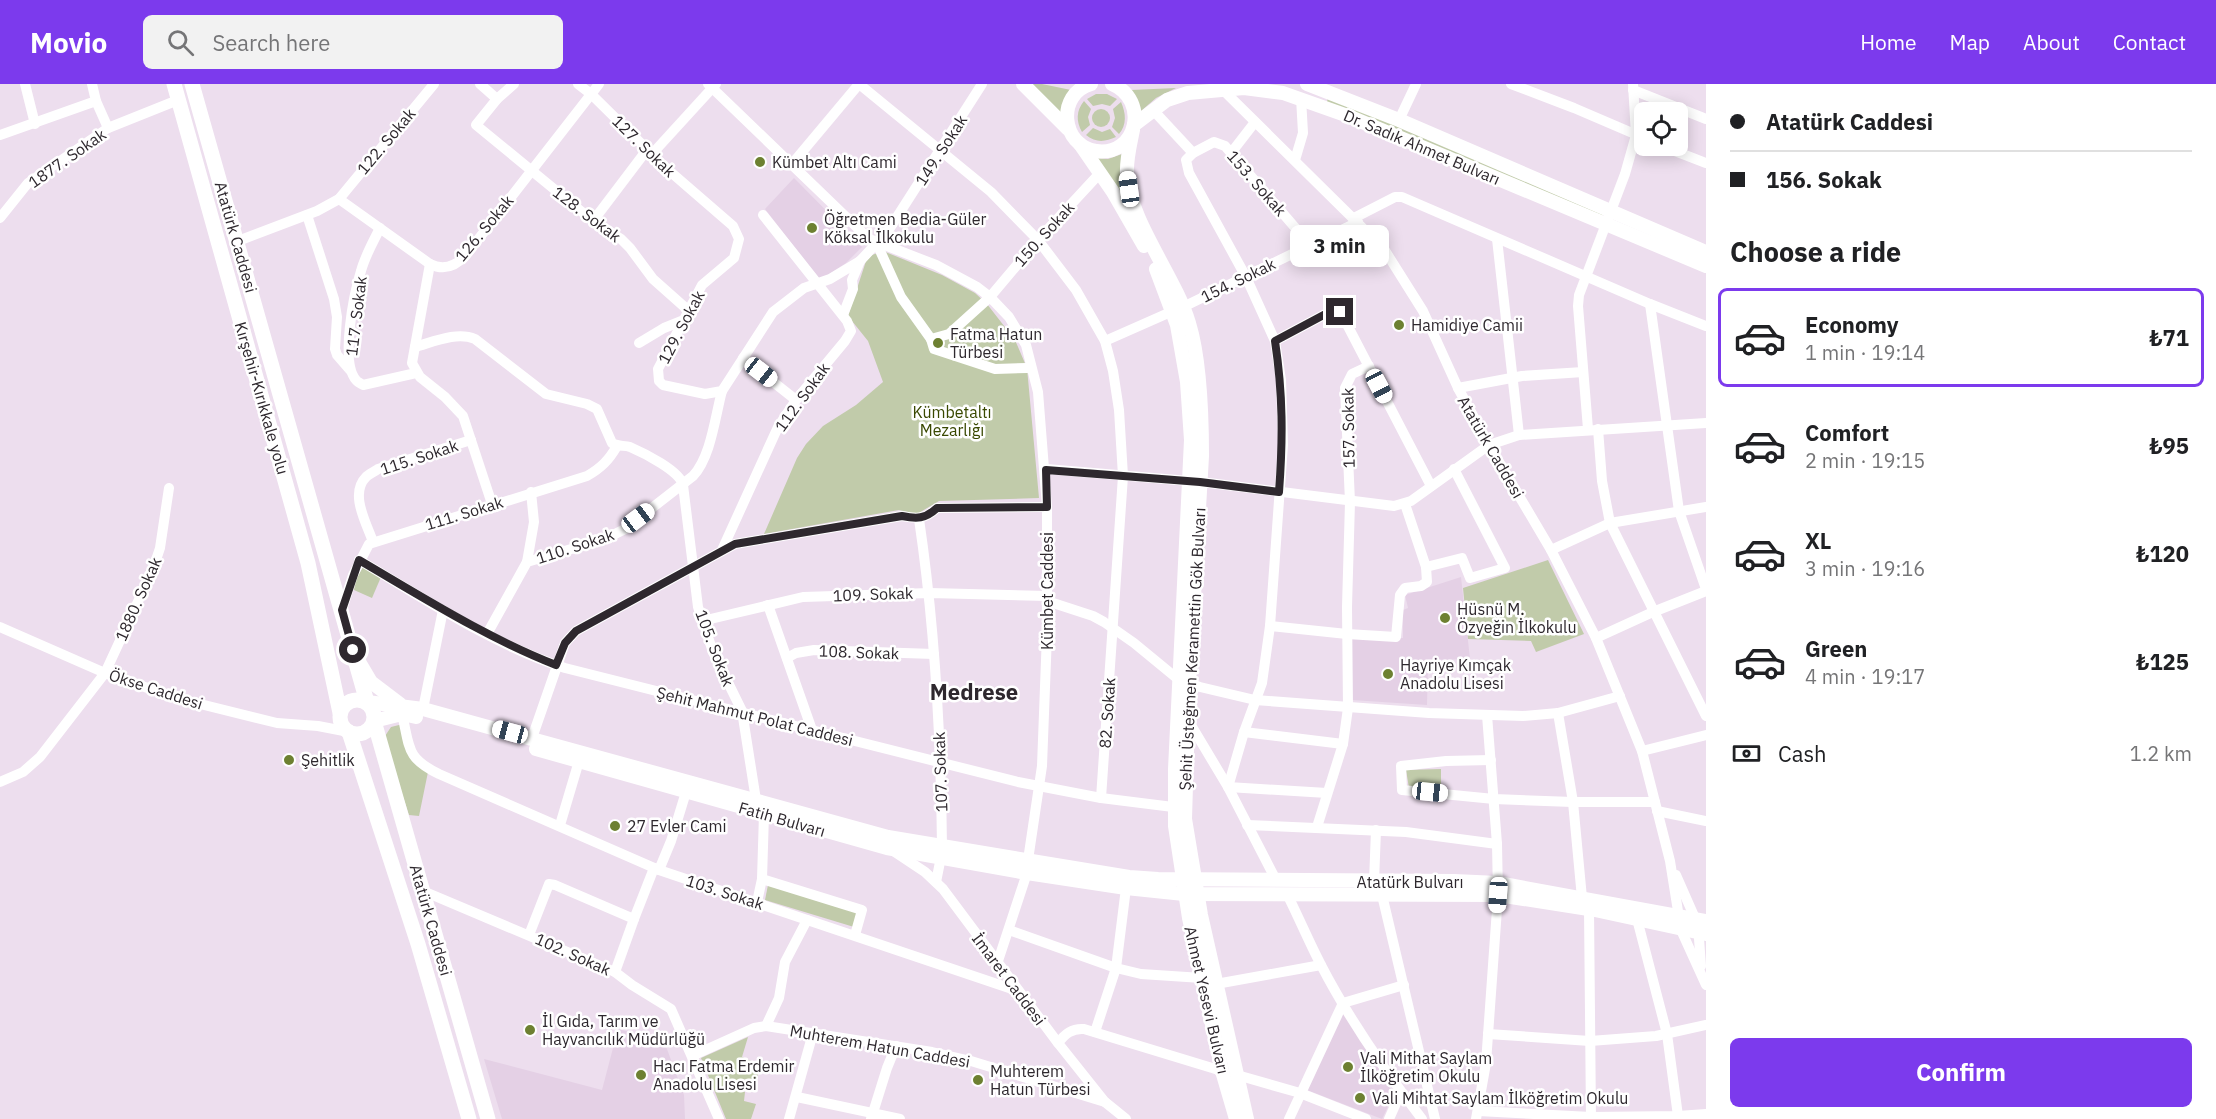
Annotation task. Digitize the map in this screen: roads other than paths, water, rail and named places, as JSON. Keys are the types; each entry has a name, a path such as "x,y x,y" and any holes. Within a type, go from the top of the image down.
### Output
{"highway":[{"name":"Kırşehir-Kırıkkale yolu","path":"174,84 308,563 340,714"},
{"name":"Atatürk Caddesi","path":"192,84 368,702"},
{"path":"349,732 364,733 372,726 374,711 368,702 356,699 346,704 340,714 341,724 349,732 418,944 469,1119"},
{"name":"Atatürk Caddesi","path":"374,721 488,1119"}],"main road":[{"name":"Şehit Üsteğmen Keramettin Gök Bulvarı","path":"1023,84 1069,129 1100,173 1178,309"},
{"path":"1069,129 1066,118 1069,102 1086,84"},
{"path":"1112,84 1130,98 1135,113 1134,128"},
{"name":"Dr. Sadık Ahmet Bulvarı","path":"1307,84 1400,120 1608,217 1706,267"},
{"name":"Dr. Sadık Ahmet Bulvarı","path":"1080,144 1096,151 1112,150 1125,142 1134,128 1153,110 1167,100 1188,93 1222,89 1263,90 1301,98 1608,217 1706,252"},
{"name":"Şehit Üsteğmen Keramettin Gök Bulvarı","path":"1134,128 1128,154 1127,176 1132,200 1178,309 1195,482 1184,682 1173,807 1188,879"},
{"path":"353,650 371,682 402,710 385,726 379,741"},
{"name":"Şehit Üsteğmen Keramettin Gök Bulvarı","path":"1184,682 1188,720 1185,819 1188,879"},
{"name":"Fatih Bulvarı","path":"368,702 886,848 942,852"},
{"name":"Fatih Bulvarı","path":"374,721 402,710 423,709 942,852 1126,888 1191,894"},
{"name":"Fatih Bulvarı","path":"1027,867 1129,877 1188,879"},
{"name":"Atatürk Bulvarı","path":"1188,879 1454,881 1586,903 1702,927"},
{"name":"Ahmet Yesevi Bulvarı","path":"1188,879 1202,978 1222,1071 1236,1119"},
{"name":"Atatürk Bulvarı","path":"1191,894 1382,895 1498,889"},
{"name":"Ahmet Yesevi Bulvarı","path":"1191,894 1216,984 1247,1119"},
{"name":"Atatürk Bulvarı","path":"1586,903 1637,919 1680,922"}],"street":[{"path":"25,84 35,124"},
{"path":"92,84 96,101 108,128"},
{"name":"122. Sokak","path":"339,199 434,84"},
{"path":"480,84 497,99 514,84"},
{"name":"127. Sokak","path":"578,84 699,196"},
{"name":"126. Sokak","path":"339,199 430,264 445,268 460,262 599,84"},
{"path":"792,164 859,84"},
{"name":"82. Sokak","path":"859,84 991,192 1038,240 1076,290 1105,341 1113,371 1119,410 1123,476 1101,798"},
{"name":"149. Sokak","path":"877,244 941,150 982,84"},
{"path":"1400,120 1416,84"},
{"path":"1511,84 1634,134"},
{"path":"593,221 643,155 652,154 712,85"},
{"name":"Kümbet Caddesi","path":"712,85 868,239 936,265 977,287 990,297 1009,317 1019,332 1031,361 1038,392 1046,470 1045,702 1040,786 1027,867 997,964"},
{"path":"1633,87 1635,102"},
{"path":"1633,87 1706,118"},
{"name":"Atatürk Caddesi","path":"1222,89 1384,249 1411,290 1458,388 1551,550 1596,638 1642,751 1670,861"},
{"path":"1295,160 1303,133 1301,98"},
{"name":"128. Sokak","path":"497,99 476,125 593,221 621,239 653,279 687,315"},
{"name":"1877. Sokak","path":"0,218 28,183 108,128 178,100"},
{"path":"0,135 96,101"},
{"path":"1153,110 1193,153 1186,160 1189,174 1246,277 1275,341 1281,380 1283,445 1270,626 1262,683 1244,732 1228,787"},
{"path":"1231,153 1255,122"},
{"name":"153. Sokak","path":"1193,153 1214,142 1225,146 1310,245"},
{"path":"1634,153 1586,276 1578,306 1583,372 1610,523 1706,716"},
{"path":"1688,156 1706,163"},
{"name":"150. Sokak","path":"931,339 948,334 990,297 1038,240 1100,173"},
{"name":"129. Sokak","path":"699,196 733,226 739,239 734,258 702,285 658,369 659,381 668,387 690,392 705,394 722,391"},
{"name":"154. Sokak","path":"1105,341 1246,277 1310,245 1395,197 1402,197 1706,326"},
{"path":"238,241 332,204 339,199"},
{"path":"307,214 334,299 337,317 337,355 352,372 356,381 363,385 416,373"},
{"path":"763,215 843,315"},
{"name":"117. Sokak","path":"352,372 348,356 357,287 366,255 380,228"},
{"path":"1497,239 1519,435"},
{"path":"877,244 901,297 931,339 934,349 996,369 1027,368"},
{"name":"112. Sokak","path":"722,550 778,427 796,400 848,336 850,326 843,315 860,261 877,244"},
{"name":"110. Sokak","path":"527,562 605,539 625,529 683,485 700,469 705,459 722,391 773,312 799,291 843,273 860,261"},
{"path":"430,264 412,358 416,373 463,416 492,504"},
{"path":"1596,638 1706,590 1679,511 1650,304"},
{"path":"1275,341 1333,310 1340,312 1431,486"},
{"path":"639,343 687,315"},
{"path":"415,347 459,336 475,339 546,394 587,404 597,409 610,441 617,446 629,446 678,473 683,485"},
{"path":"743,358 796,400"},
{"name":"157. Sokak","path":"1317,827 1342,744 1348,708 1350,502 1345,388 1352,374 1369,366"},
{"path":"1458,388 1513,378 1583,372"},
{"path":"1046,470 1195,482 1384,507 1405,504 1489,445 1519,435 1706,423"},
{"name":"115. Sokak","path":"373,542 359,503 360,488 364,478 378,469 471,440"},
{"name":"111. Sokak","path":"373,542 587,476 608,460 617,446"},
{"path":"1426,567 1462,558 1470,578 1505,567 1454,469"},
{"name":"105. Sokak","path":"683,485 698,607 713,652 742,711 756,800"},
{"name":"1880. Sokak","path":"0,783 22,771 40,757 105,673 160,548 169,488"},
{"name":"110. Sokak","path":"487,634 527,562 534,522 531,492"},
{"path":"1270,626 1396,637 1400,595 1405,588 1421,586 1427,582 1426,567 1405,504"},
{"path":"532,738 565,643 576,631 735,544 902,516 919,519 929,515 937,508 1047,507"},
{"path":"1551,550 1610,523 1706,507"},
{"name":"107. Sokak","path":"919,519 930,593 942,763 942,852 936,882"},
{"path":"342,610 359,560 369,544 373,542"},
{"name":"Şehit Mahmut Polat Caddesi","path":"359,560 487,634 556,665 1040,786 1101,798 1173,807"},
{"name":"109. Sokak","path":"702,621 803,597 930,593 1047,599 1092,616 1113,627 1184,682"},
{"path":"768,605 812,730"},
{"path":"423,709 443,610"},
{"name":"Ökse Caddesi","path":"0,627 105,673 176,698 268,721 349,732"},
{"name":"108. Sokak","path":"787,658 796,653 814,650 934,654"},
{"path":"1184,682 1255,700 1348,708 1487,715 1524,716 1558,713 1620,696"},
{"name":"103. Sokak","path":"402,710 412,752 417,761 439,774 657,869 1018,991"},
{"path":"1558,713 1573,802 1586,903 1591,1118"},
{"path":"318,726 340,714"},
{"path":"1487,715 1497,844 1498,889 1488,1034 1477,1115 1591,1118 1706,1114"},
{"path":"1188,720 1228,787 1276,880"},
{"path":"1244,732 1342,744"},
{"path":"1642,751 1706,735"},
{"path":"1491,760 1446,761 1401,766 1402,790 1494,799 1656,806 1706,821"},
{"path":"560,825 579,761"},
{"path":"1228,787 1327,793"},
{"path":"615,972 686,792"},
{"path":"757,902 762,879 764,814"},
{"path":"1247,825 1406,832 1497,844"},
{"path":"1374,882 1376,830"},
{"name":"İmaret Caddesi","path":"886,848 915,864 936,882 1058,1043 1105,1102 1122,1118"},
{"path":"1670,861 1680,922 1706,985"},
{"path":"1670,861 1702,927 1702,974"},
{"path":"762,879 862,910 855,935"},
{"path":"528,934 549,885 555,885 634,920"},
{"path":"1095,1032 1116,968 1126,888"},
{"name":"102. Sokak","path":"423,891 615,972 671,1009 719,1119"},
{"path":"1287,894 1321,965 1343,1004 1401,1092 1422,1119"},
{"path":"1382,895 1435,1119"},
{"path":"1637,919 1667,1034 1678,1116"},
{"path":"766,1026 779,998 784,962 807,920"},
{"path":"1009,930 1142,975 1202,978"},
{"path":"1216,984 1321,965"},
{"path":"1289,1119 1343,1004 1404,985"},
{"path":"1488,1034 1590,1041 1626,1040 1706,1025"},
{"name":"Muhterem Hatun Caddesi","path":"692,1056 754,1028 766,1026 896,1046 971,1061 1105,1102"},
{"path":"1058,1043 1077,1028 1222,1071"},
{"path":"789,1119 813,1033"},
{"path":"872,1116 896,1046"},
{"path":"1237,1075 1300,1093 1366,1119"},
{"path":"1389,1119 1401,1092"},
{"path":"797,1097 872,1116 900,1119"}],"place":[{"name":"Kümbet Altı Cami","path":"760,162"},
{"name":"Öğretmen Bedia-Güler Köksal İlkokulu","path":"812,228"},
{"name":"Hamidiye Camii","path":"1399,325"},
{"name":"Fatma Hatun Türbesi","path":"938,343"},
{"name":"Hüsnü M. Özyeğin İlkokulu","path":"1445,618"},
{"name":"Hayriye Kımçak Anadolu Lisesi","path":"1388,674"},
{"name":"Şehitlik","path":"289,760"},
{"name":"27 Evler Cami","path":"615,826"},
{"name":"İl Gıda, Tarım ve Hayvancılık Müdürlüğü","path":"530,1030"},
{"name":"Vali Mithat Saylam İlköğretim Okulu","path":"1348,1067"},
{"name":"Hacı Fatma Erdemir Anadolu Lisesi","path":"641,1075"},
{"name":"Muhterem Hatun Türbesi","path":"978,1080"},
{"name":"Vali Mihtat Saylam İlköğretim Okulu","path":"1360,1098"}],"district":[{"name":"Medrese","path":"974,692"}],"park label":[{"name":"Kümbetaltı Mezarlığı","path":"952,421"}]}
